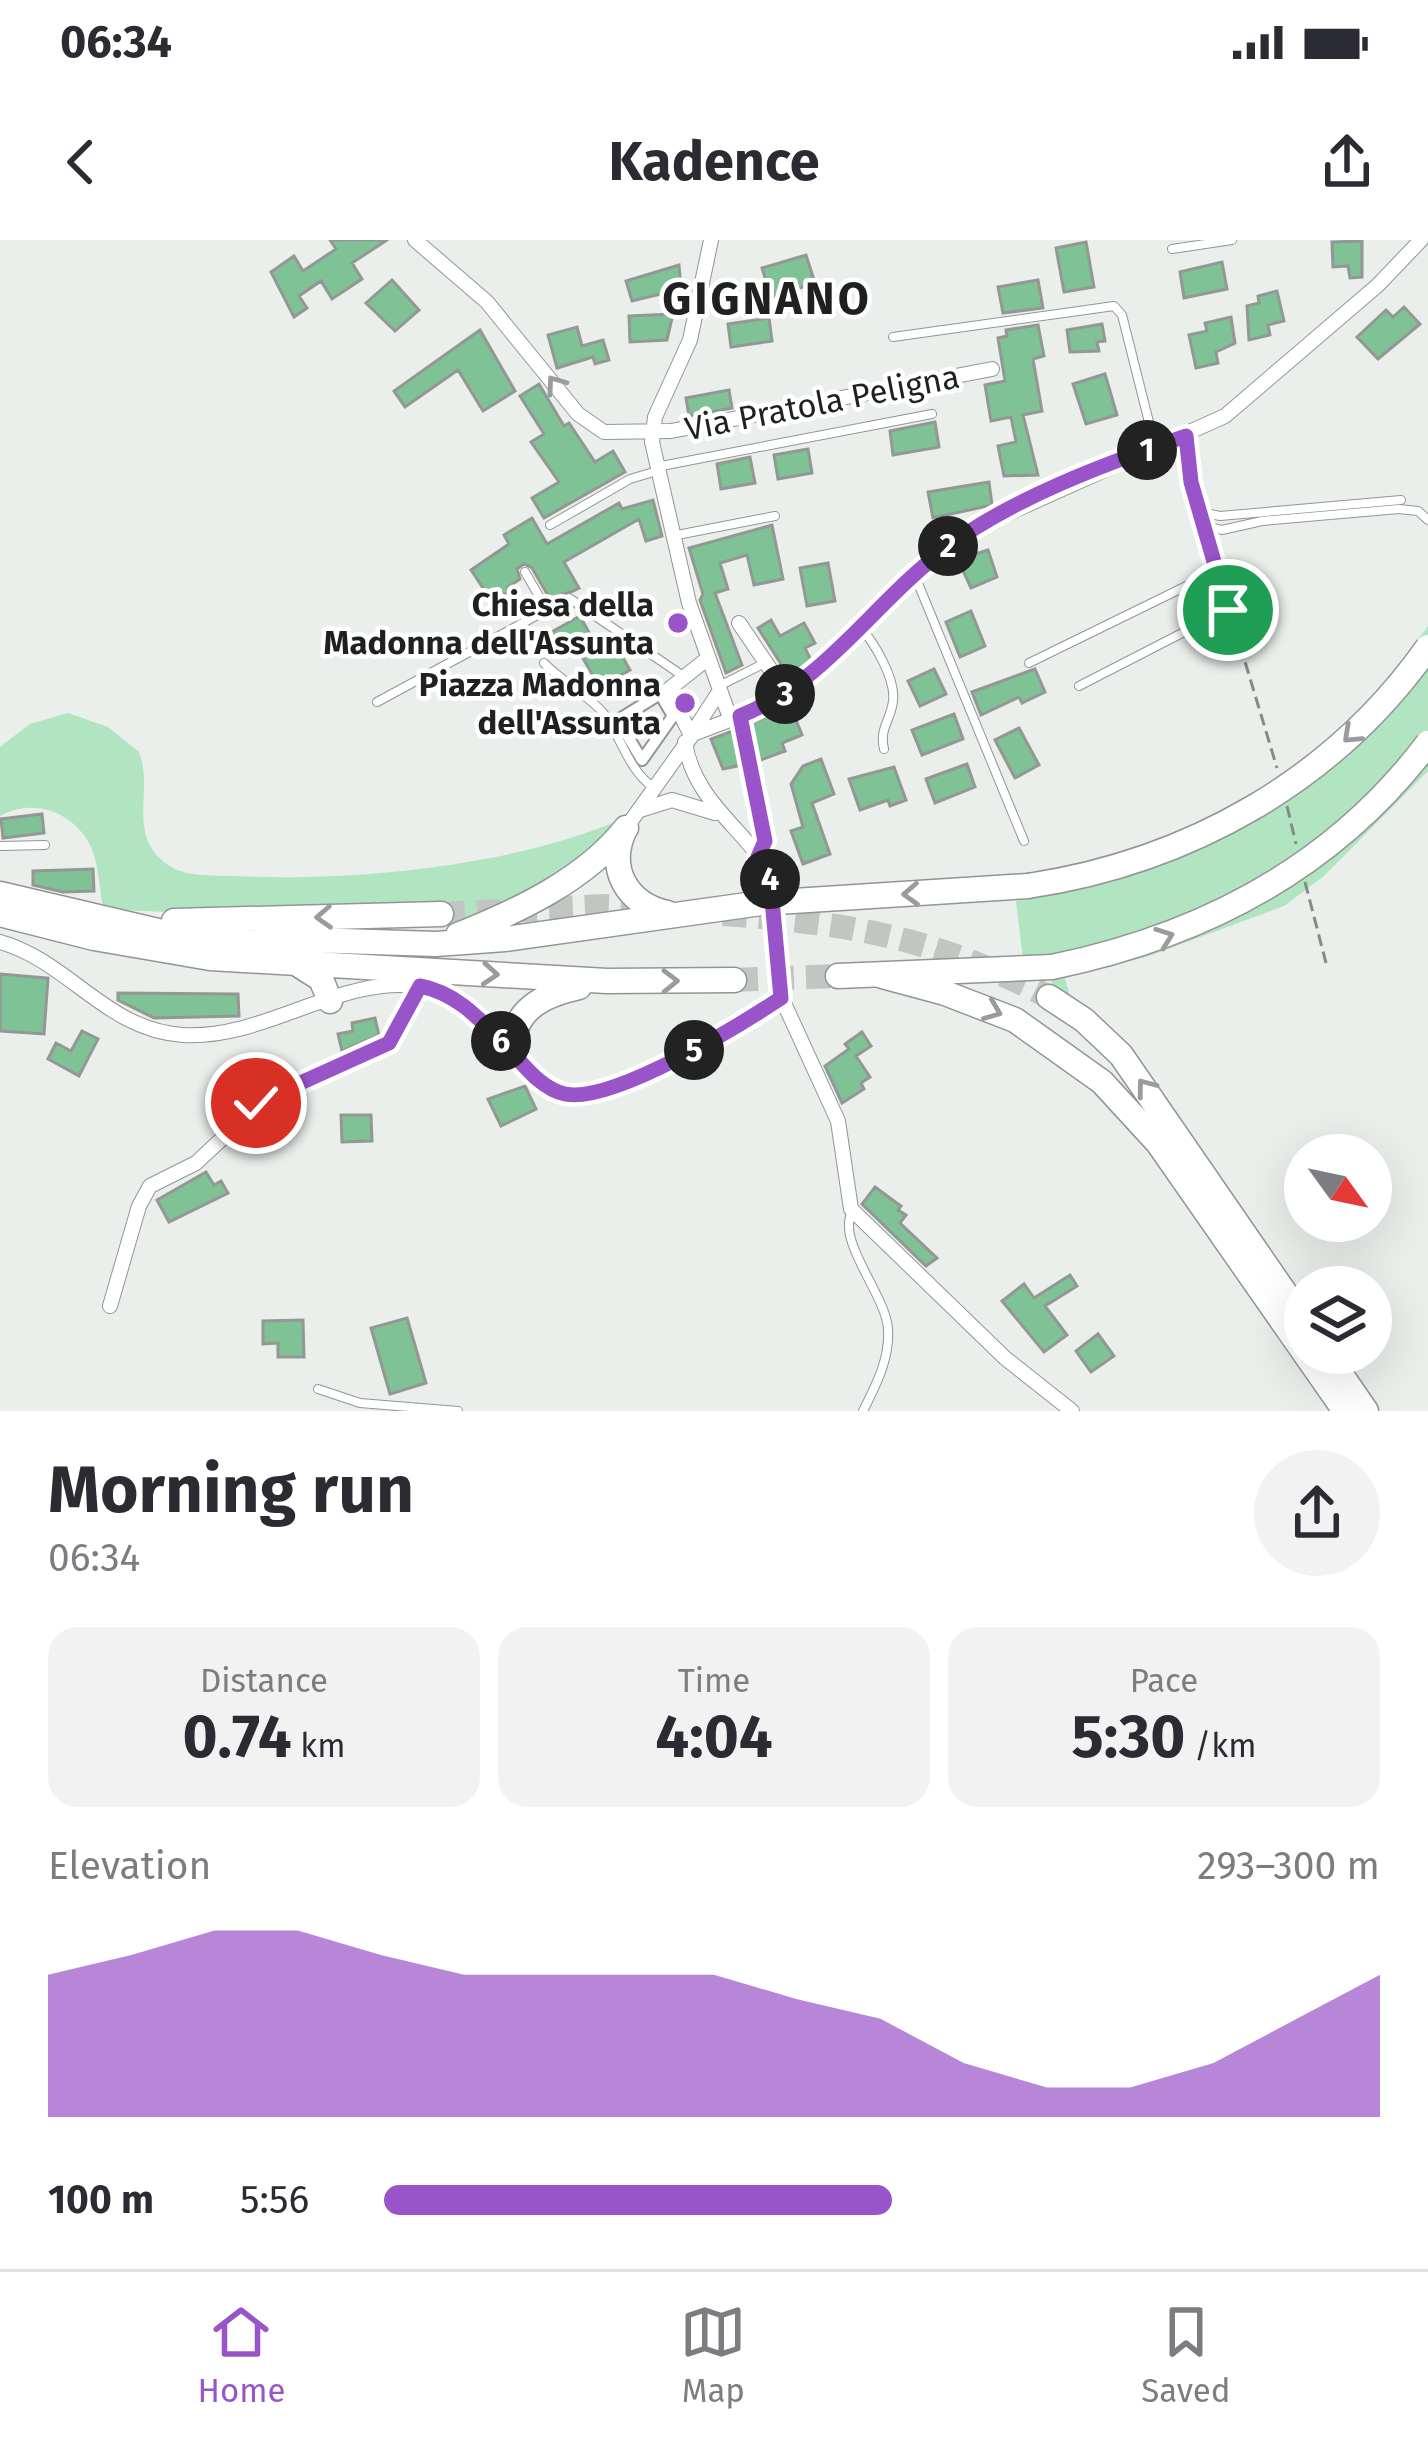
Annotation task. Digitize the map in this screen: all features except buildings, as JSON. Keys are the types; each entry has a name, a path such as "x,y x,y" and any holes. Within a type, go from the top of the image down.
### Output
{"highway":[{"path":"0,894 86,917 219,939 436,944 505,939 669,914 1072,880 1152,857 1271,799 1356,731 1428,647"},
{"path":"838,976 1052,967 1135,948 1254,898 1351,827 1428,742"},
{"path":"631,820 618,852 624,886 644,906 669,914"},
{"path":"436,944 535,899 601,855 631,820"},
{"path":"0,914 154,950 607,981 734,980"},
{"path":"86,917 208,921 441,914"},
{"path":"291,962 318,976 329,1000"},
{"path":"881,976 945,993 1015,1020 1102,1082 1158,1143 1345,1411"},
{"path":"513,1054 514,1033 530,1007 554,993 607,981"},
{"path":"1049,997 1084,1020 1129,1065 1284,1291"},
{"path":"1340,1374 1366,1411"}],"street":[{"name":"Via Pratola Peligna","path":"415,240 492,308 587,423 608,432 652,432 992,369"},
{"path":"711,240 690,340 652,432 672,536 707,659 735,717"},
{"path":"688,738 787,694 818,672 914,574 986,523 1186,436 1246,400 1378,285 1420,240"},
{"path":"1186,436 1201,518 1235,632"},
{"path":"739,623 787,694"},
{"path":"707,659 668,690 670,703 673,716 642,760 627,744 618,720 661,694 670,703 688,738 696,778 719,815 758,857 771,884 781,998 836,1116 853,1210 1005,1358 1072,1411"},
{"path":"631,820 718,689"},
{"path":"631,820 672,800 694,803 719,815"},
{"path":"0,942 39,956 120,1018 174,1034 224,1031 380,986 420,986 457,1000 555,1090 582,1094 681,1056 781,998"},
{"path":"110,1306 148,1188 196,1163 272,1092 389,1043 420,986"}],"lane":[{"path":"1172,249 1232,240"},
{"path":"893,337 1114,305 1122,315 1155,446"},
{"path":"550,525 657,469 932,414"},
{"path":"1201,518 1401,500"},
{"path":"1201,518 1219,530 1262,521 1399,508 1418,511 1428,520"},
{"path":"672,536 776,516"},
{"path":"1029,662 1217,571"},
{"path":"525,572 547,610"},
{"path":"914,574 1024,841"},
{"path":"376,702 574,599 684,677"},
{"path":"1079,686 1228,610"},
{"path":"859,626 874,646 893,693 882,728 884,749"},
{"path":"718,689 769,661"},
{"path":"544,663 601,710 627,744 643,781 654,788"},
{"path":"735,717 765,841 758,857"},
{"path":"0,846 45,845"},
{"path":"853,1210 847,1227 888,1325 886,1362 863,1411"},
{"path":"318,1390 360,1403 458,1411"}],"green space":[{"path":"1428,626 1428,771 1324,876 1284,906 1149,956 1065,978 1071,1000 1053,989 1048,957 1023,960 1016,901 1029,898 1027,876 1143,850 1186,834 1267,789 1339,730"},
{"path":"68,713 108,727 139,752 147,837 164,862 188,873 328,876 431,867 533,849 621,819 594,854 471,922 442,925 103,909 93,852 77,828 41,809 13,810 0,816 0,747 30,724"}],"tunnel":[{"path":"441,914 605,906 659,909"},
{"path":"723,914 811,922 891,937 968,960 1049,997"},
{"path":"734,980 838,976"}],"place":[{"name":"Chiesa della Madonna dell'Assunta","path":"678,623"},
{"name":"Piazza Madonna dell'Assunta","path":"685,703"}],"district":[{"name":"GIGNANO","path":"767,298"}],"route":[{"path":"256,1103 278,1089 389,1043 410,1013 420,986 457,1000 539,1080 571,1095 608,1087 681,1056 781,998 775,976 770,878 758,857 765,841 740,716 806,682 914,574 986,523 1108,466 1186,436 1191,482 1228,610"}]}
